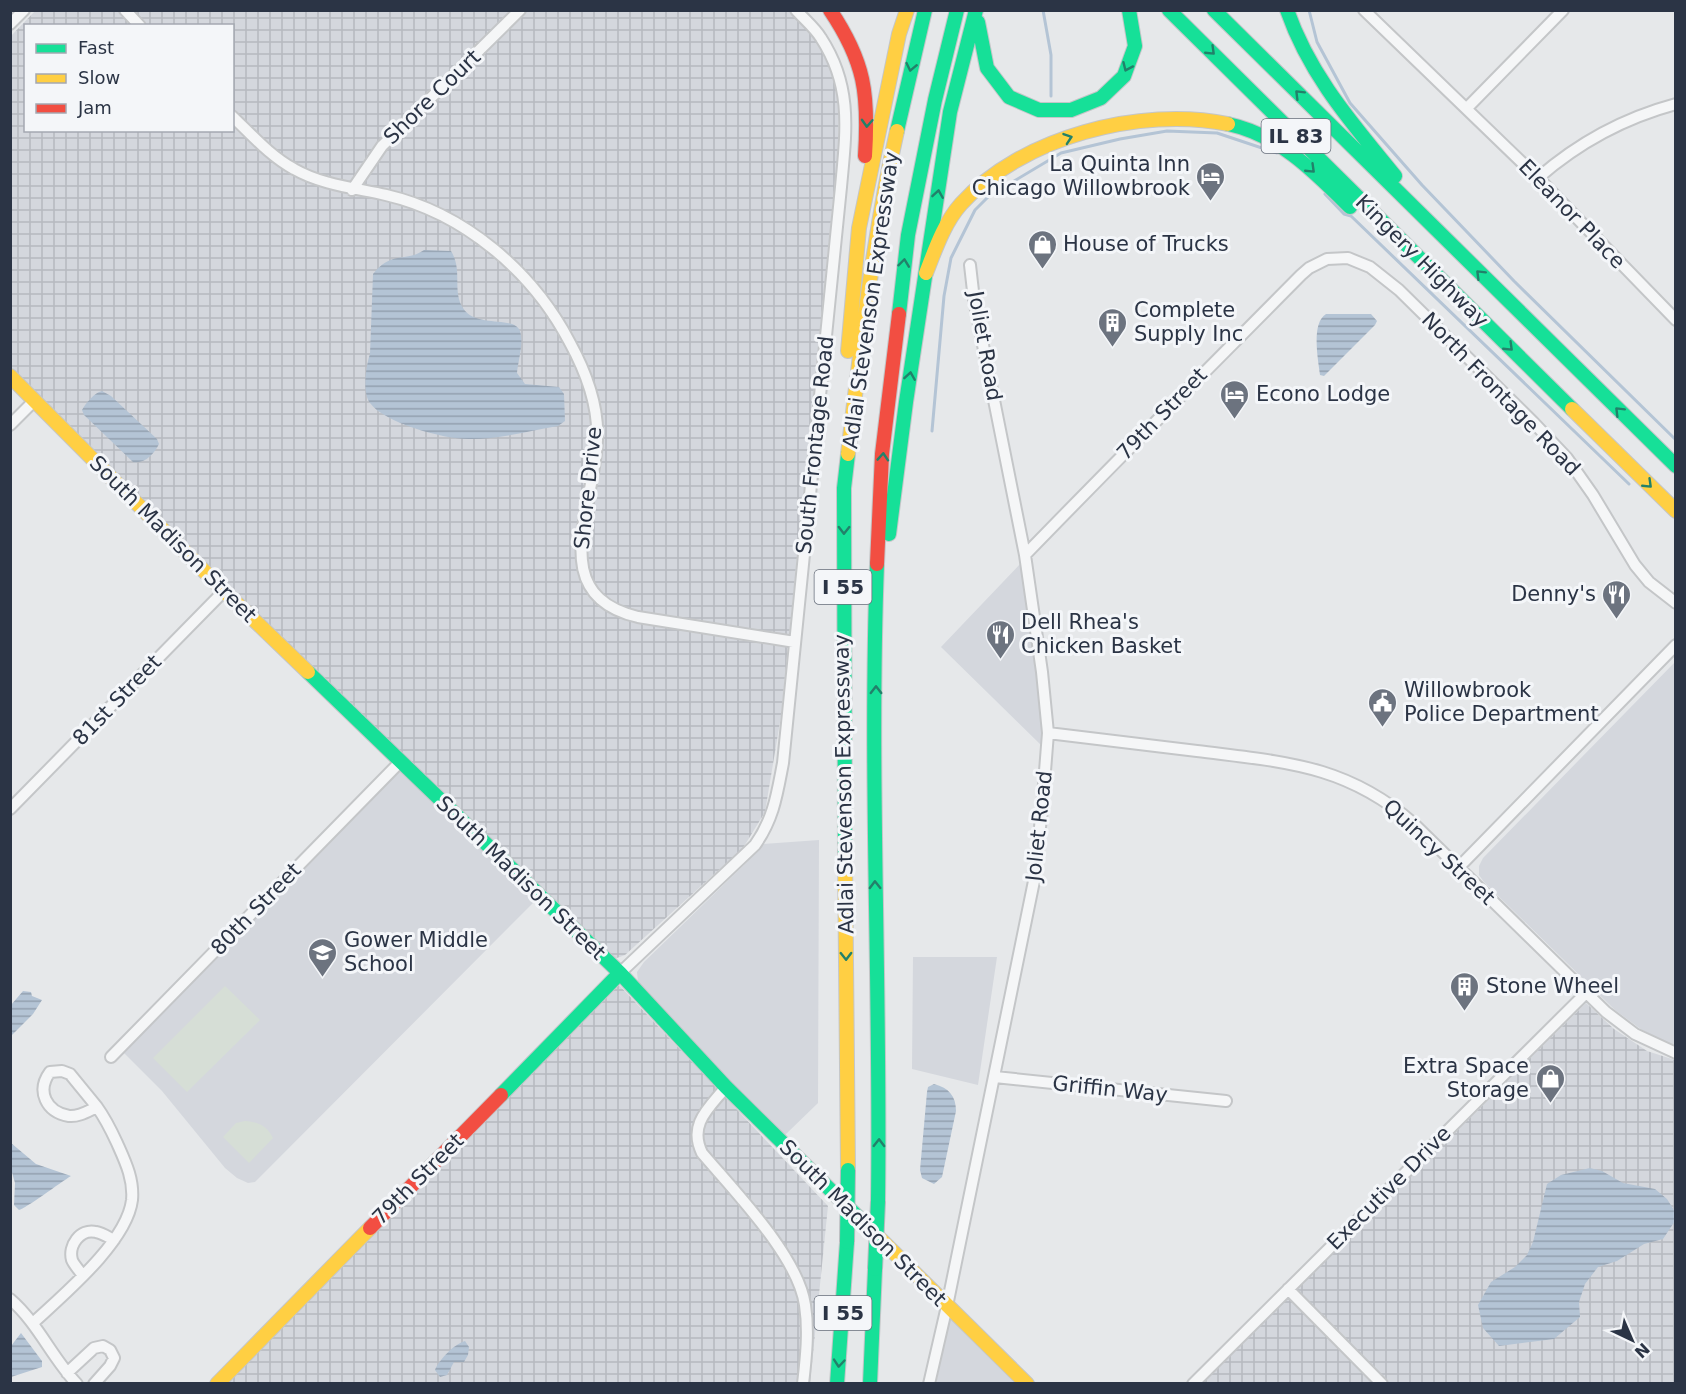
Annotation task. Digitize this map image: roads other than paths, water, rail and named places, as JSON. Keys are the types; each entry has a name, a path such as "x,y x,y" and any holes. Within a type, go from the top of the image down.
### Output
{"main road":[{"path":"830,10 858,57 865,85 867,110 843,416 844,488"},
{"path":"859,228 899,34 907,10"},
{"name":"Adlai Stevenson Expressway","path":"837,1383 847,1242 848,1170 843,659 844,488 862,331 889,166 925,10"},
{"name":"Adlai Stevenson Expressway","path":"870,1383 879,1126 875,862 876,600 882,454 908,236 935,100 957,10"},
{"path":"876,600 888,568 890,532 906,402 950,112 978,10"},
{"path":"978,10 979,45 991,76 1004,92 1017,102 1050,113 1069,112 1089,106 1106,96 1118,84 1126,73 1134,43 1134,26 1129,10"},
{"name":"Kingery Highway","path":"1169,10 1676,511"},
{"name":"Kingery Highway","path":"1214,10 1676,466"},
{"path":"1287,10 1305,55 1341,110 1445,239"},
{"path":"926,273 943,228 962,204 997,171 1026,154 1082,133 1148,121 1178,120 1227,124 1264,136 1302,161 1354,210 1422,262"},
{"name":"South Madison Street","path":"10,376 224,591 620,973 726,1088 1027,1383"},
{"name":"79th Street","path":"217,1383 620,973"}],"street":[{"path":"10,24 24,10"},
{"path":"125,10 138,24"},
{"name":"Shore Court","path":"352,190 382,146 520,10"},
{"name":"South Frontage Road","path":"620,973 709,890 766,830 773,812 783,763 843,163 846,104 841,79 832,58 820,36 796,10"},
{"path":"1364,10 1467,108 1563,10"},
{"path":"1538,178 1596,135 1639,116 1676,104"},
{"name":"Eleanor Place","path":"1467,108 1676,320"},
{"name":"Shore Drive","path":"234,118 267,150 293,169 352,190 386,195 412,204 446,219 479,238 512,265 548,306 563,330 583,371 596,420 597,440 580,553 585,579 596,597 617,612 638,618 795,642"},
{"name":"North Frontage Road","path":"1301,275 1327,259 1347,258 1370,267 1399,290 1567,458 1593,495 1635,565 1649,582 1676,603"},
{"name":"Joliet Road","path":"929,1383 995,1077 1034,881 1048,733 1038,638 1025,555 970,265"},
{"name":"79th Street","path":"1025,555 1192,383 1301,275"},
{"path":"10,424 35,400"},
{"name":"81st Street","path":"10,809 224,591"},
{"path":"1664,593 1676,595"},
{"path":"1459,867 1676,645"},
{"name":"Quincy Street","path":"1048,733 1277,761 1329,772 1360,786 1390,804 1413,823 1616,1020 1635,1034 1676,1053"},
{"name":"80th Street","path":"111,1057 401,761"},
{"name":"Executive Drive","path":"1193,1383 1586,993"},
{"path":"33,1323 83,1276 114,1240 132,1202 132,1185 127,1165 97,1107 70,1074 62,1071 50,1072 44,1081 43,1091 46,1101 57,1111 70,1116 82,1114 97,1107"},
{"name":"Griffin Way","path":"995,1077 1226,1101"},
{"path":"726,1088 700,1120 697,1142 702,1153 755,1216 782,1253 800,1285 807,1324 803,1383"},
{"path":"83,1276 73,1261 71,1252 73,1243 80,1235 88,1231 114,1240"},
{"path":"1288,1289 1382,1383"},
{"path":"10,1299 33,1323 67,1373 77,1383"},
{"path":"67,1373 94,1348 103,1346 110,1350 114,1358 110,1366 94,1383"}],"water":[{"path":"424,250 451,251 455,258 458,295 463,308 469,314 477,318 516,326 520,331 521,341 517,373 525,384 559,387 564,394 565,421 558,426 504,436 460,439 416,429 388,417 370,403 366,393 366,379 370,354 373,274 392,259 411,256"},
{"path":"1326,314 1371,314 1377,321 1324,376 1320,375 1317,333 1318,325"},
{"path":"102,391 111,396 157,439 159,444 157,448 145,460 133,462 84,415 82,410 86,404"},
{"path":"23,991 31,992 32,996 42,1000 33,1014 11,1036 11,1005"},
{"path":"934,1084 951,1093 956,1111 942,1177 934,1184 922,1178 920,1170 927,1092 928,1087"},
{"path":"11,1143 36,1164 71,1176 19,1210 14,1205 15,1183 11,1169"},
{"path":"1590,1168 1602,1171 1623,1183 1655,1189 1667,1199 1674,1210 1675,1221 1663,1239 1644,1244 1617,1261 1598,1267 1585,1284 1579,1302 1580,1317 1554,1339 1499,1346 1483,1328 1478,1305 1491,1282 1515,1267 1527,1255 1533,1242 1547,1184 1561,1175"},
{"path":"21,1333 42,1361 42,1367 11,1377 11,1346"},
{"path":"465,1341 469,1347 464,1362 454,1362 447,1375 440,1377 435,1370 440,1362 447,1353"}],"waterway":[{"path":"1043,10 1051,55 1051,96"},
{"path":"1309,10 1317,42 1350,103 1422,185 1514,281 1676,440"},
{"path":"932,431 944,296 951,258 975,210 989,196 1061,153 1167,131 1217,133 1277,153"},
{"path":"1325,194 1344,214 1351,216 1629,484"}],"place":[{"name":"La Quinta Inn Chicago Willowbrook","path":"1211,202"},
{"name":"House of Trucks","path":"1042,270"},
{"name":"Complete Supply Inc","path":"1113,348"},
{"name":"Econo Lodge","path":"1235,420"},
{"name":"Denny's","path":"1617,620"},
{"name":"Dell Rhea's Chicken Basket","path":"1000,660"},
{"name":"Willowbrook Police Department","path":"1383,728"},
{"name":"Gower Middle School","path":"323,978"},
{"name":"Stone Wheel","path":"1465,1012"},
{"name":"Extra Space Storage","path":"1550,1104"}]}
